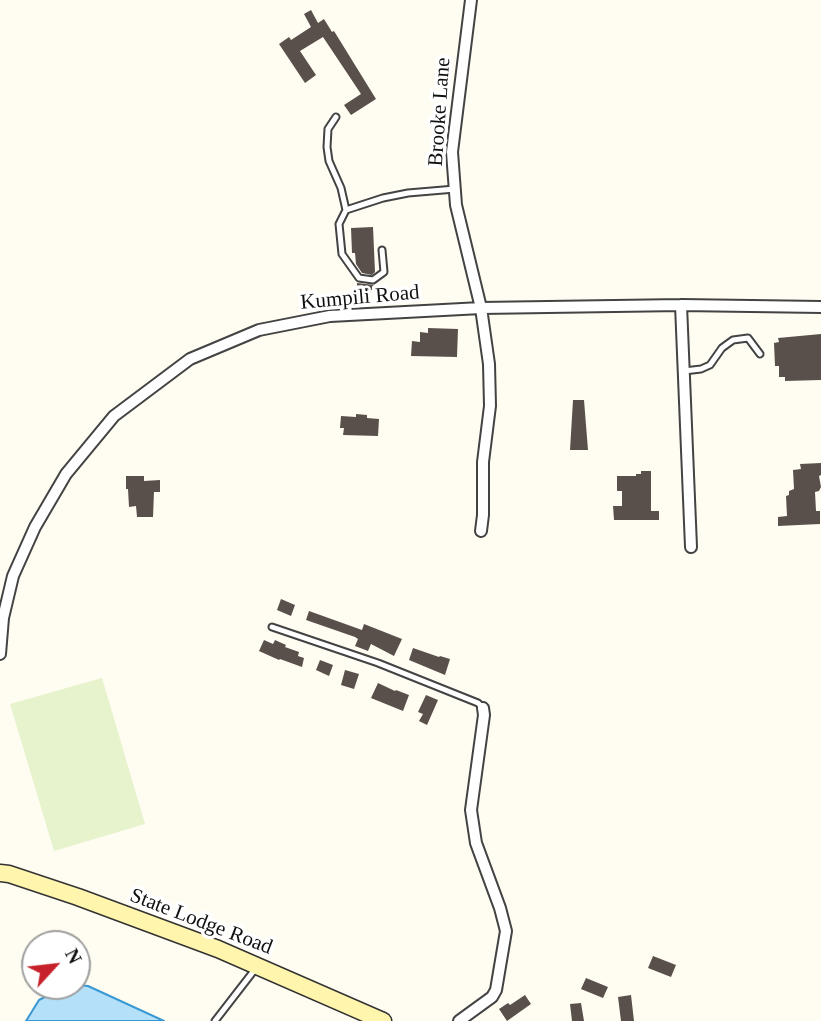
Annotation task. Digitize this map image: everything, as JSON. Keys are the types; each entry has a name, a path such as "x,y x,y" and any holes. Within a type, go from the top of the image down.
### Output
{"street":[{"name":"Brooke Lane","path":"471,0 452,152 456,205 481,308 489,364 491,406 483,461 481,531"},
{"name":"Kumpili Road","path":"0,654 3,618 13,576 35,527 66,474 114,416 190,359 259,330 330,316 481,308 681,305 821,307"},
{"path":"681,305 691,547"},
{"path":"459,1021 492,997 498,980 506,931 476,843 471,810 483,708"},
{"name":"State Lodge Road","path":"0,873 78,897 218,948 383,1021"}],"lane":[{"path":"336,117 328,129 327,147 329,161 341,188 346,210 339,224 342,254 359,278 373,280 384,272 382,250"},
{"path":"346,210 383,198 455,188"},
{"path":"684,371 710,365 722,348 733,340 748,338 760,354"},
{"path":"272,627 378,663 483,708"},
{"path":"215,1021 258,966"}],"green space":[{"path":"102,678 145,824 54,851 10,704"}],"water":[{"path":"91,987 164,1021 26,1021 39,1000 91,1000"}],"building":[{"path":"311,10 318,23 324,19 332,32 334,31 376,99 351,115 344,105 361,94 323,37 300,51 316,75 305,83 279,44 311,27 304,14"},
{"path":"373,227 375,272 372,275 362,273 356,264 355,253 352,253 351,228"},
{"path":"357,283 375,285 375,290 371,290 371,294 357,294"},
{"path":"428,328 458,329 457,357 411,356 412,341 420,342 420,332 428,333"},
{"path":"821,334 821,380 785,381 785,377 779,377 779,366 775,366 774,343 779,342 778,338"},
{"path":"573,400 584,400 588,450 570,450"},
{"path":"356,414 379,419 378,436 343,435 344,428 340,428 341,416 356,417"},
{"path":"821,463 821,487 815,492 820,524 778,526 778,517 787,516 786,496 794,489 793,470 801,469 800,464"},
{"path":"641,471 651,471 651,511 659,511 659,520 614,520 613,506 622,506 622,491 617,491 617,476 636,476 641,474"},
{"path":"126,476 144,476 144,481 160,480 160,492 154,492 153,517 137,517 136,506 129,507"},
{"path":"281,599 295,605 291,616 277,610"},
{"path":"309,611 362,630 364,624 402,639 394,656 371,644 368,651 355,646 358,639 355,637 306,620"},
{"path":"264,640 273,644 275,640 299,652 298,656 304,658 302,667 259,651"},
{"path":"413,648 450,659 445,675 409,660"},
{"path":"320,660 333,665 329,676 316,670"},
{"path":"345,670 359,674 354,689 341,685"},
{"path":"378,683 409,695 403,711 371,698"},
{"path":"426,695 438,700 427,725 419,721 423,714 418,712"},
{"path":"653,956 676,965 671,977 648,968"},
{"path":"586,978 608,987 603,998 581,989"},
{"path":"525,995 531,1004 507,1021 499,1009"},
{"path":"631,995 634,1021 621,1021 618,997"},
{"path":"581,1003 584,1021 572,1021 570,1004"}]}
